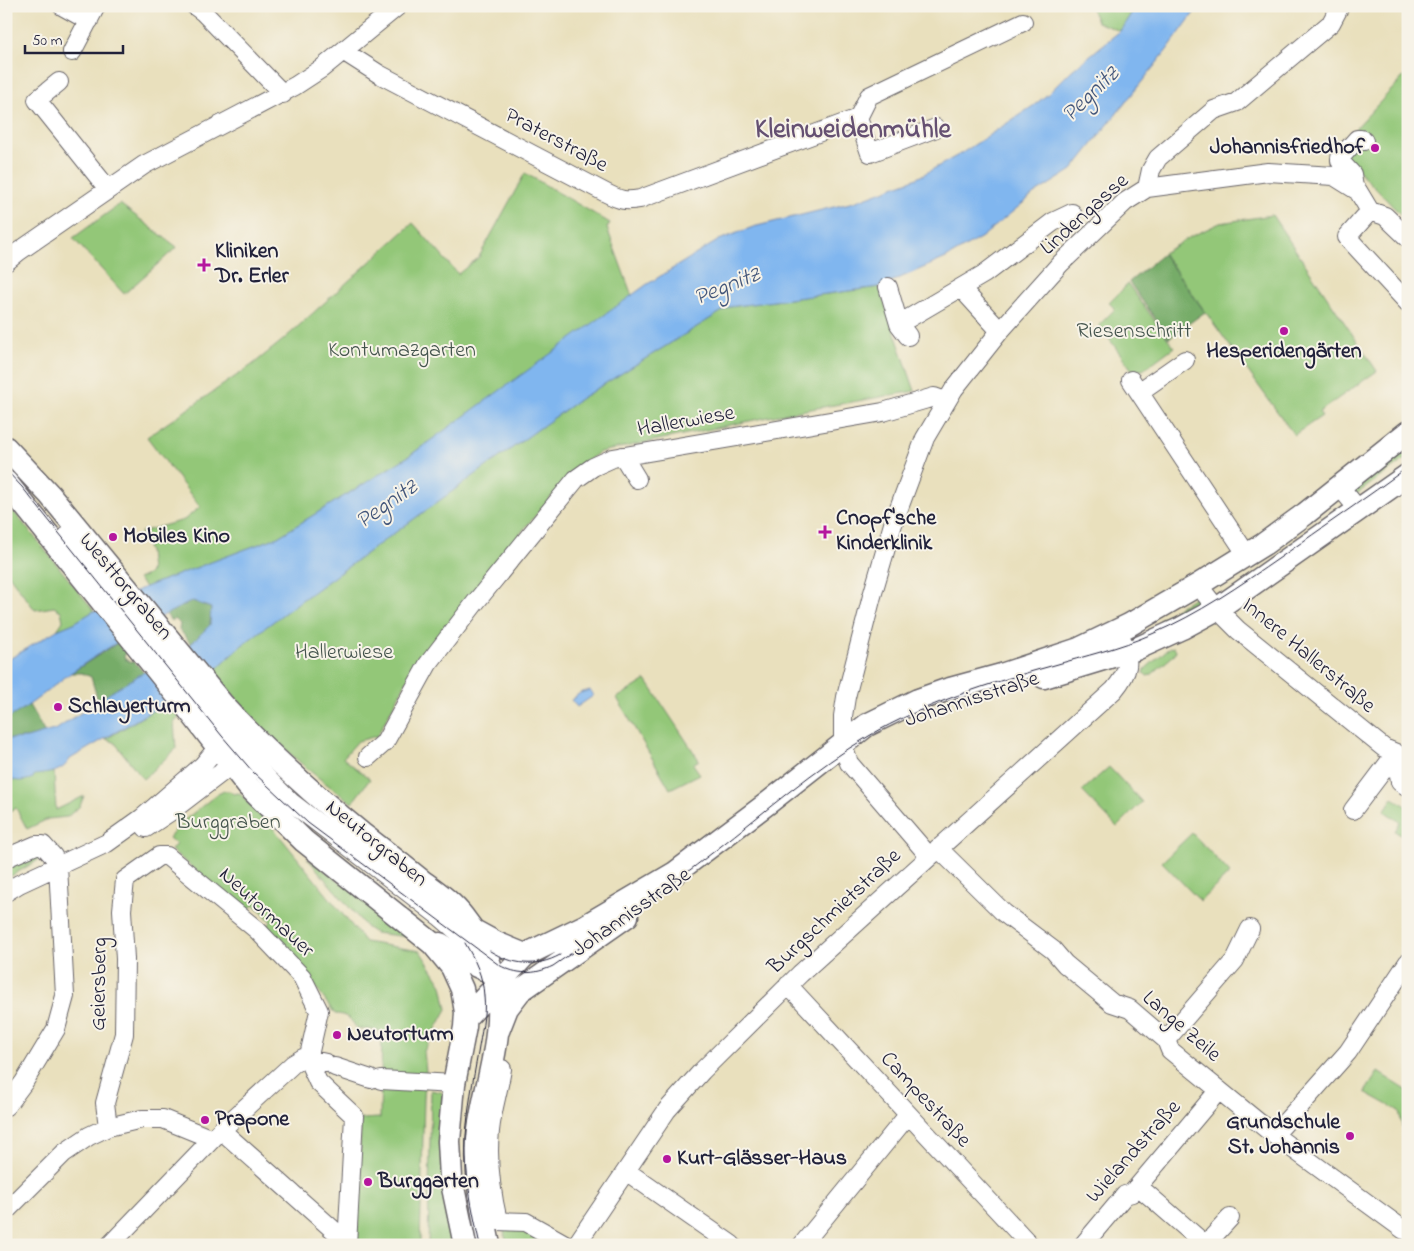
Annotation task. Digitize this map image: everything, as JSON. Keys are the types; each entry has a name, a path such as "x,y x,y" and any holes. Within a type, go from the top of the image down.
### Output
{"main road":[{"name":"Johannisstraße","path":"498,1031 504,1014 515,996 533,980 554,968 680,879 844,749 876,719 918,700 1071,652 1119,631 1247,555 1298,519 1408,432"},
{"name":"Westtorgraben","path":"6,448 39,484 114,594 201,701 227,740"},
{"name":"Johannisstraße","path":"494,973 525,954 577,931 675,873 844,749 886,729 953,702 1126,652 1165,636 1217,609 1408,475"},
{"name":"Westtorgraben","path":"6,482 114,594"},
{"name":"Westtorgraben","path":"201,701 227,740"},
{"name":"Neutorgraben","path":"227,740 310,791 452,905 474,931 494,973 498,1008 498,1031 479,1128 477,1152 478,1189 489,1245"},
{"name":"Neutorgraben","path":"227,740 254,794 297,834 437,948 452,967 462,989 466,1018 454,1084 450,1124 450,1165 465,1245"},
{"path":"474,931 496,943 525,954"},
{"name":"Neutorgraben","path":"419,933 494,973"},
{"path":"466,1018 494,973 518,981 533,980"}],"street":[{"path":"62,6 92,14 72,52"},
{"path":"195,6 283,94"},
{"path":"10,257 108,189 162,155 283,94 321,69 398,6"},
{"path":"1147,188 1150,170 1158,158 1214,110 1237,102 1332,23 1340,6"},
{"path":"936,128 870,153 858,118 869,96 1023,22"},
{"name":"Praterstraße","path":"343,51 379,74 617,199 627,202 759,156 858,118"},
{"path":"59,82 37,100 108,189"},
{"path":"1364,141 1361,138 1357,139 1340,158 1340,162 1352,174 1347,184 1358,190 1370,211 1385,216 1408,238"},
{"name":"Lindengasse","path":"844,749 843,716 846,697 872,596 893,524 925,438 945,401 1000,331 1060,264 1125,202 1147,188 1268,172 1334,176 1347,184"},
{"path":"1370,211 1346,237 1408,303"},
{"path":"888,287 904,330 961,288 984,274 1052,222 1072,213"},
{"path":"961,288 1000,331"},
{"path":"1185,360 1135,386 1247,555"},
{"name":"Hallerwiese","path":"368,757 385,742 428,664 475,603 576,479 593,467 613,458 883,412 934,397 945,401"},
{"path":"623,456 637,479"},
{"path":"6,461 114,594"},
{"path":"1339,486 1359,510"},
{"name":"Innere Hallerstraße","path":"1198,585 1217,609 1238,630 1384,748 1402,750"},
{"name":"Burgschmietstraße","path":"576,1245 667,1110 702,1071 788,985 1114,690 1121,682 1128,663 1119,631"},
{"path":"227,740 292,803 439,916 494,973"},
{"path":"106,843 156,795 227,740"},
{"path":"6,892 58,866 75,867 150,812 203,765 227,740"},
{"path":"106,843 170,812 221,773 227,740"},
{"name":"Lange Zeile","path":"844,749 858,773 933,852 1004,913 1053,950 1065,964 1112,1003 1130,1009 1166,1040 1170,1050 1274,1135 1404,1230"},
{"path":"1402,750 1400,782 1408,787"},
{"path":"1353,810 1402,750"},
{"path":"6,858 36,845 44,845 58,866 65,996 56,1029 24,1082 6,1106"},
{"name":"Neutormauer","path":"159,856 167,856 174,860 257,930 302,977 319,1011 308,1060"},
{"name":"Geiersberg","path":"108,1127 105,1103 124,1034 125,959 122,910 125,880 159,856"},
{"path":"1166,1040 1235,960 1250,929"},
{"path":"1274,1135 1348,1052 1408,962"},
{"name":"Campestraße","path":"788,985 1030,1245"},
{"path":"110,1245 216,1134 293,1064 303,1058 376,1079 454,1084"},
{"path":"308,1060 318,1082 354,1116 347,1244"},
{"path":"502,1069 490,1129 489,1149 492,1186 498,1221 526,1222 567,1245"},
{"name":"Wielandstraße","path":"1083,1245 1125,1195 1132,1193 1219,1090"},
{"path":"802,1245 908,1115"},
{"path":"11,1205 64,1153 89,1136 108,1127 142,1118 163,1119 216,1134 347,1244"},
{"path":"626,1171 732,1245"},
{"path":"1138,1186 1200,1240 1208,1242 1230,1218"}],"green space":[{"path":"1090,6 1136,6 1120,31 1097,22"},
{"name":"Johannisfriedhof","path":"1408,72 1408,222 1347,159 1341,144"},
{"name":"Kontumazgarten","path":"525,173 610,223 607,228 632,296 409,456 278,537 145,587 138,579 151,571 149,552 141,532 184,520 200,507 147,437 252,365 283,340 413,223 458,274 479,257"},
{"path":"120,204 177,247 124,294 73,238"},
{"name":"Hesperidengärten","path":"1272,215 1377,371 1319,412 1322,416 1294,435 1163,253 1192,236 1220,223"},
{"path":"1163,254 1205,312 1169,338 1129,282"},
{"name":"Riesenschritt","path":"1128,284 1174,347 1143,370 1132,370 1099,325 1115,309 1109,303"},
{"name":"Hallerwiese","path":"879,287 915,391 788,413 600,452 573,471 419,659 377,736 358,741 343,758 370,779 352,803 315,775 274,739 249,713 214,671 242,645 299,602 580,399 729,307"},
{"path":"1408,435 1408,457 1355,495 1347,484"},
{"path":"6,502 94,611 74,623 57,630 63,621 61,611 54,607 35,610 6,571"},
{"path":"1196,596 1198,599 1196,603 1186,610 1174,617 1159,620"},
{"path":"193,601 211,608 210,625 191,644 179,629 180,624 175,619 171,621 165,613"},
{"path":"119,642 127,652 124,656 125,659 131,662 134,661 144,673 98,701 91,677 82,673 71,673"},
{"path":"1174,647 1176,650 1174,655 1151,675 1147,676 1144,673 1145,669 1169,648"},
{"path":"646,680 699,760 693,764 700,774 670,789 617,698"},
{"path":"167,702 180,717 174,722 176,749 143,779 115,743 106,739"},
{"path":"29,705 45,733 27,738 6,739 6,719"},
{"path":"1109,767 1142,802 1117,827 1082,791"},
{"path":"54,772 56,810 84,796 80,806 67,817 48,819 27,829 16,808 6,813 6,777"},
{"name":"Burggraben","path":"224,791 230,791 233,794 239,793 274,829 365,942 420,951 442,985 447,1009 424,1051 426,1072 420,1245 357,1245 361,1119 380,1118 382,1034 380,1031 356,1028 348,1018 335,1014 298,963 265,928 271,922 264,913 253,905 247,912 171,850 176,844 169,838 176,829 183,825 182,822 216,795"},
{"path":"1393,798 1408,807 1408,833 1405,831 1402,836 1395,831 1400,822 1384,811"},
{"path":"1192,833 1230,873 1200,901 1162,862"},
{"path":"37,853 40,859 6,879 6,864"},
{"path":"307,858 417,938 375,933 367,928"},
{"path":"1378,1072 1408,1091 1408,1133 1403,1130 1399,1111 1365,1092"},
{"path":"431,1090 441,1092 445,1097 459,1245 428,1245"},
{"path":"524,1224 556,1245 507,1245 503,1226"}],"water":[{"name":"Pegnitz","path":"1136,6 1199,6 1167,50 1072,170 1034,194 982,237 946,258 879,287 729,307 580,399 299,602 242,645 214,671 167,702 70,759 59,770 34,775 33,778 22,781 6,777 6,739 27,738 57,729 116,689 191,644 210,625 211,608 193,601 162,616 72,672 32,703 6,719 6,661 57,630 145,587 278,537 409,456 646,285 719,240 753,227 854,202 917,178 962,153 1048,94 1071,71 1120,31"},
{"path":"590,690 593,696 577,707 571,700 580,693"}],"tram line":[{"path":"6,470 22,487 253,772 308,823 499,965 512,971 526,973 553,966 656,895 810,776 869,736 911,714 958,695 1005,679 1115,648 1169,626 1218,599 1250,578 1408,467"},
{"path":"465,943 480,975 484,1003 483,1024 466,1136 469,1190 480,1245"},
{"path":"490,951 507,959 525,963 542,962 560,955"}],"place":[{"name":"Johannisfriedhof","path":"1375,148"},
{"name":"Kliniken Dr. Erler","path":"204,265"},
{"name":"Hesperidengärten","path":"1284,331"},
{"name":"Cnopf'sche Kinderklinik","path":"825,532"},
{"name":"Mobiles Kino","path":"113,537"},
{"name":"Schlayerturm","path":"58,707"},
{"name":"Neutorturm","path":"337,1035"},
{"name":"Prapone","path":"205,1120"},
{"name":"Grundschule St. Johannis","path":"1350,1136"},
{"name":"Kurt-Glässer-Haus","path":"667,1159"},
{"name":"Burggarten","path":"368,1182"}],"district":[{"name":"Kleinweidenmühle","path":"853,130"}]}
